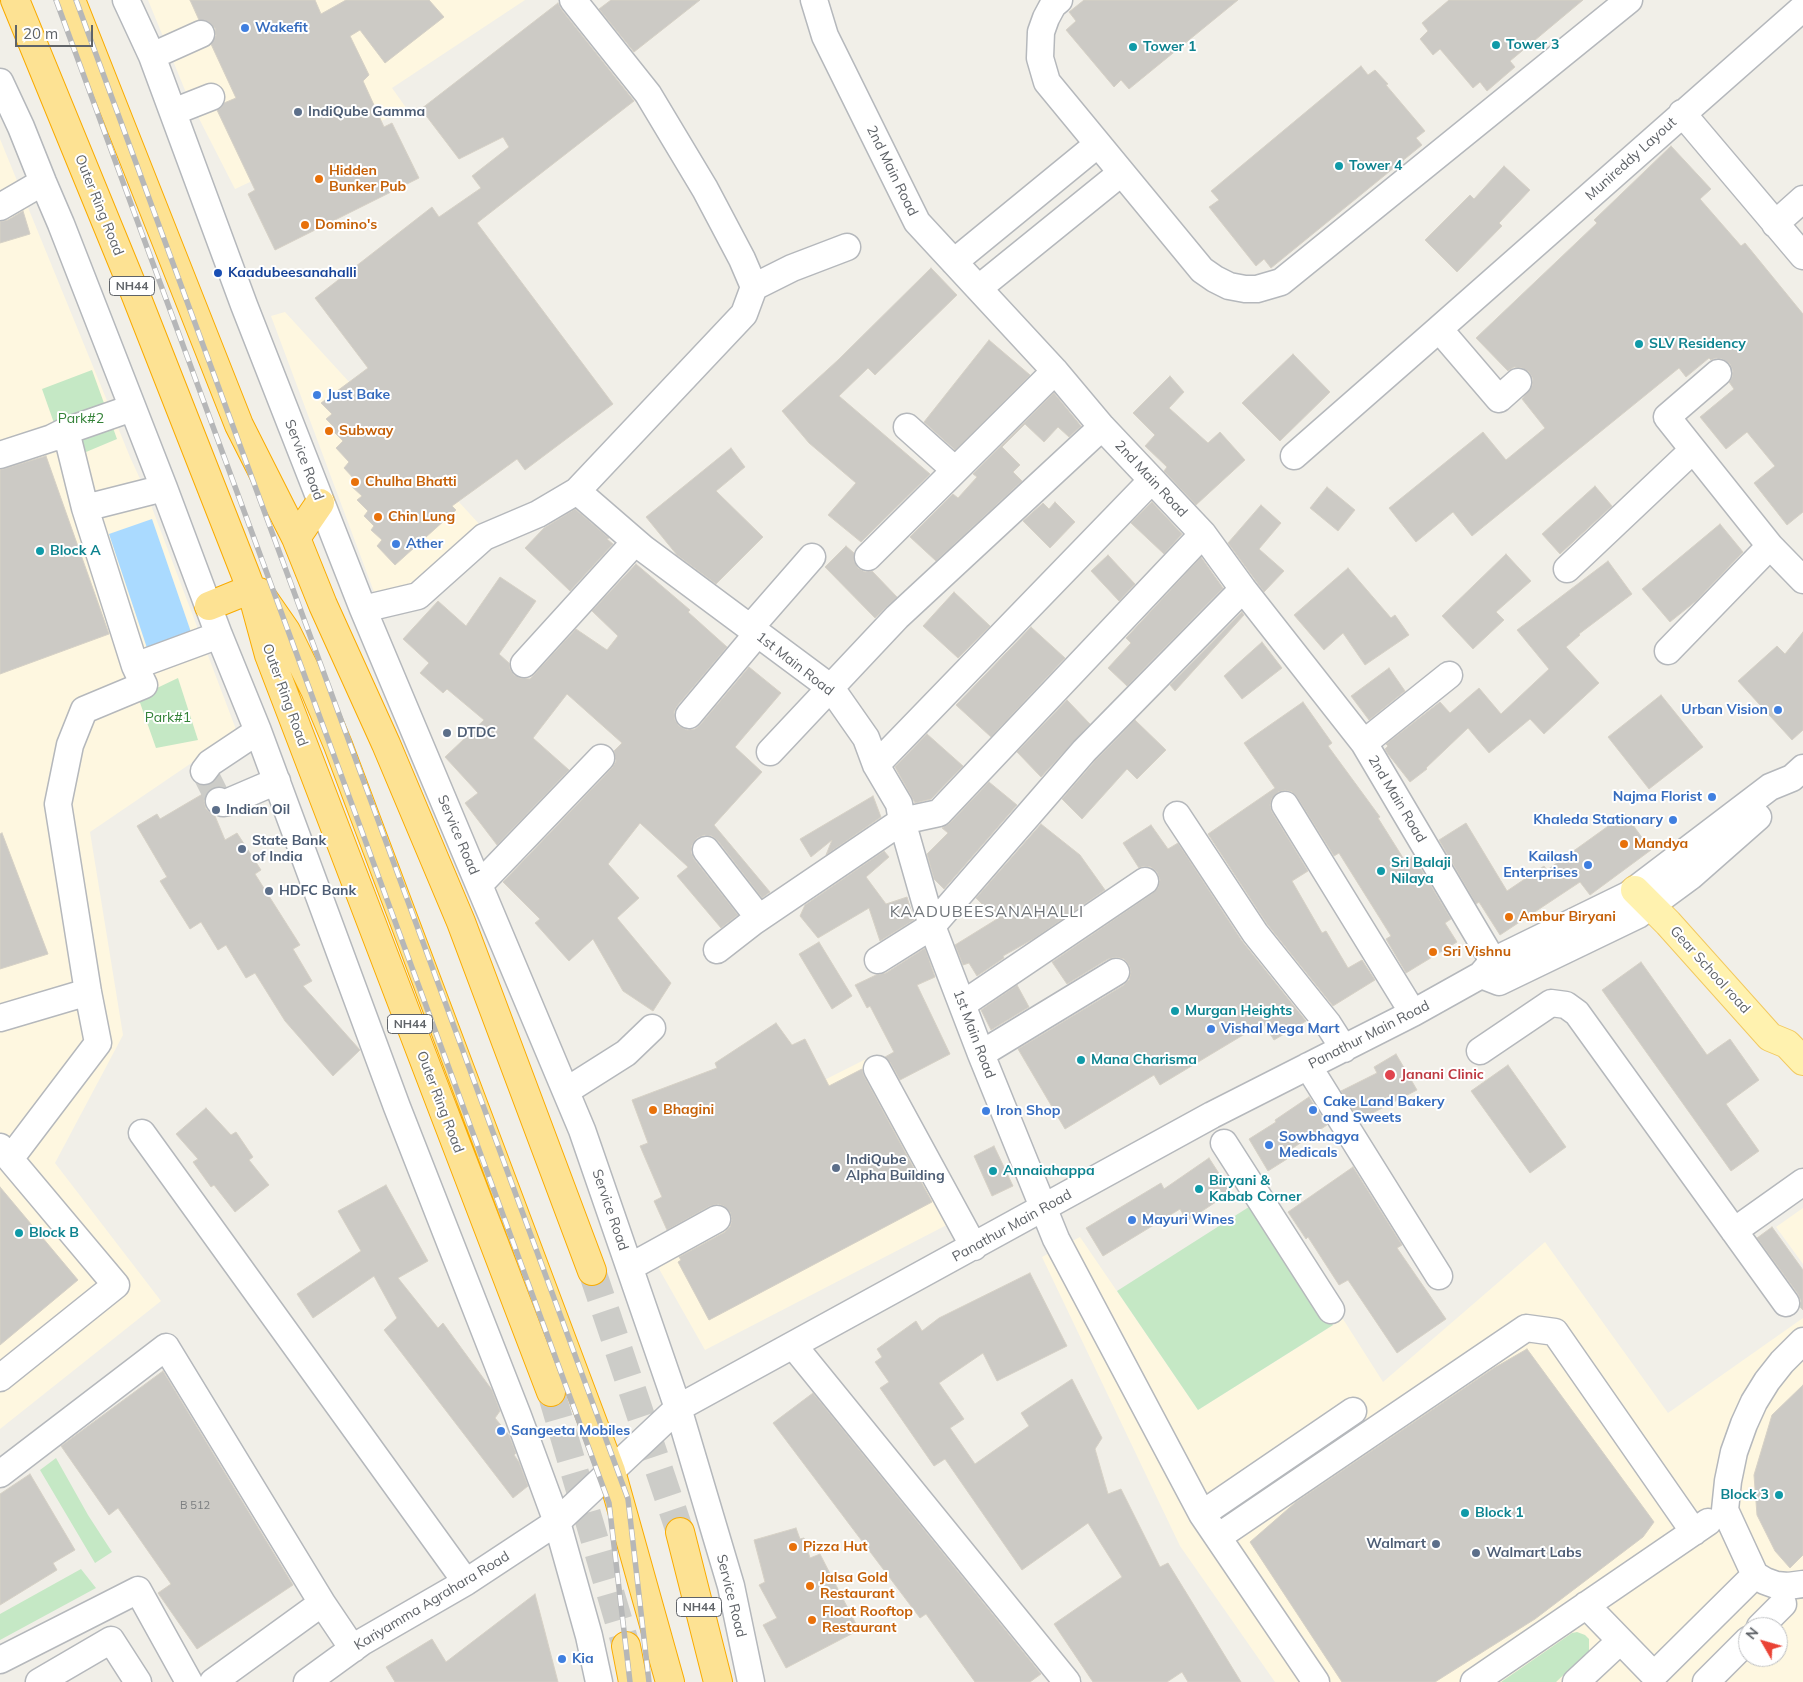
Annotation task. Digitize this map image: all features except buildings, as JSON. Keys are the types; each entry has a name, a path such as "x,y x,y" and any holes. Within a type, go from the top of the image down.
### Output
{"highway":[{"name":"Outer Ring Road","path":"15,0 131,284 248,581 269,655 551,1392"},
{"path":"71,0 239,425 296,538 322,604 386,744 460,922 592,1271"},
{"path":"296,538 320,503"},
{"path":"208,606 248,581 286,632 315,690 338,745 612,1471 670,1682"},
{"name":"NH44","path":"680,1532 718,1682"},
{"path":"626,1646 633,1682"}],"main road":[{"name":"Gear School road","path":"1650,893 1770,1037 1795,1052"}],"street":[{"name":"Service Road","path":"126,0 152,56 247,314 320,503 582,1130 678,1408 731,1586 751,1682"},
{"path":"573,0 648,94 705,190 742,259 754,287"},
{"name":"2nd Main Road","path":"814,0 825,36 918,222 1055,371 1102,427 1203,534 1243,589 1364,743 1487,968"},
{"path":"1059,0 1053,5 1046,18 1042,32 1040,46 1043,70 1047,82 1202,270 1229,286 1245,289 1269,286 1281,282 1629,0"},
{"path":"1682,113 1803,8"},
{"path":"152,56 201,34"},
{"path":"0,82 21,127 42,182 61,224 164,488 219,635 277,781 394,1098 515,1407 557,1522 589,1636 599,1682"},
{"path":"173,112 211,97"},
{"name":"Munireddy Layout","path":"1294,456 1682,113 1803,256"},
{"path":"954,262 1098,144"},
{"path":"979,288 1121,173"},
{"path":"0,207 42,182"},
{"path":"1775,224 1803,198"},
{"path":"363,609 418,596 484,537 538,514 577,491 744,314 754,287 792,268 847,248"},
{"path":"1439,329 1499,398 1518,382"},
{"path":"868,557 1055,371"},
{"path":"1718,373 1667,417 1770,546 1803,580"},
{"path":"0,455 132,408"},
{"path":"907,427 955,470"},
{"path":"770,752 897,617 1102,427"},
{"path":"0,1378 116,1285 5,1153 98,1043 58,804 70,745 84,710 144,685 135,666 85,508 74,470 66,431"},
{"path":"1567,568 1693,450"},
{"path":"876,765 1152,480"},
{"path":"85,508 164,488"},
{"name":"1st Main Road","path":"577,491 635,542 831,688 866,738 876,765 899,804 902,821 932,926 981,1054 1056,1239 1202,1514 1316,1682"},
{"path":"717,950 759,918 902,821 939,813 1203,534"},
{"path":"524,664 635,542"},
{"path":"1668,651 1770,546"},
{"path":"689,715 812,557"},
{"path":"878,960 932,926 1084,751 1243,589"},
{"path":"135,666 219,635"},
{"path":"1364,743 1449,675"},
{"path":"204,771 210,763 258,731"},
{"path":"480,885 601,758"},
{"path":"1487,968 1500,982 1638,915 1650,893 1770,787 1798,773"},
{"path":"219,801 223,803 228,802 277,781"},
{"path":"1286,805 1413,1013"},
{"path":"1177,815 1255,933 1328,1024 1344,1049"},
{"path":"706,850 759,918"},
{"path":"963,1004 1145,881"},
{"name":"Panathur Main Road","path":"612,1471 678,1408 1212,1115 1413,1013 1487,968"},
{"path":"981,1054 1116,972"},
{"path":"0,1018 88,992"},
{"path":"1480,1051 1551,1003 1566,1005 1578,1013 1786,1303"},
{"path":"566,1091 626,1053 652,1028"},
{"path":"1308,1066 1439,1276"},
{"path":"877,1069 974,1246"},
{"path":"142,1133 466,1582"},
{"path":"1224,1143 1331,1310"},
{"path":"1734,1231 1803,1182"},
{"path":"630,1267 717,1219"},
{"path":"1218,1537 1526,1328 1555,1332 1694,1532"},
{"path":"1803,1341 1782,1362 1754,1402 1734,1452 1725,1510 1755,1575 1776,1585 1803,1584"},
{"path":"792,1345 1067,1682"},
{"path":"0,1474 166,1347 322,1603 353,1648"},
{"path":"1202,1514 1353,1411"},
{"name":"Kariyamma Agrahara Road","path":"314,1680 353,1648 466,1582 557,1522 612,1471"},
{"path":"1474,1682 1725,1510"},
{"path":"1586,1606 1658,1679 1755,1575"},
{"path":"0,1660 138,1590 189,1682"},
{"path":"213,1682 322,1603"},
{"path":"1770,1617 1783,1604"},
{"path":"38,1682 111,1640 138,1682"},
{"path":"1576,1682 1620,1641"},
{"path":"1706,1682 1738,1650"}],"shaded area":[{"path":"148,0 525,0 392,88 407,109 235,189 187,95"},
{"path":"0,139 146,492 237,732 90,832 123,1035 55,1163 161,1301 0,1429"},
{"path":"285,312 480,525 409,585 374,592 271,316"},
{"name":"IndiQube Alpha Building","path":"872,1056 966,1215 705,1350 658,1267 754,1211 719,1133"},
{"path":"1803,1208 1803,1264 1776,1227"},
{"path":"1080,1237 1198,1410 1343,1319 1383,1382 1545,1242 1668,1413 1803,1318 1803,1682 1275,1682 1180,1546 1042,1257"}],"green space":[{"name":"Park#2","path":"92,370 117,439 67,460 42,389"},
{"name":"Park#1","path":"178,678 198,740 156,748 138,697"},
{"path":"1252,1205 1333,1325 1198,1410 1117,1291"},
{"path":"56,1458 88,1515 112,1552 95,1563 40,1470"},
{"path":"81,1569 96,1588 0,1640 0,1614"},
{"path":"1577,1632 1589,1639 1589,1651 1556,1682 1501,1682 1572,1633"}],"water":[{"path":"152,519 192,635 148,651 109,534"}],"tunnel":[{"path":"204,771 219,801"},
{"path":"592,1271 680,1532"},
{"path":"551,1392 626,1646"}],"railway":[{"path":"56,0 609,1503 630,1682"},
{"path":"76,0 628,1499 649,1682"}],"place":[{"name":"Wakefit","path":"245,28"},
{"name":"Tower 3","path":"1496,45"},
{"name":"Tower 1","path":"1133,47"},
{"name":"IndiQube Gamma","path":"298,112"},
{"name":"Tower 4","path":"1339,166"},
{"name":"Hidden Bunker Pub","path":"319,179"},
{"name":"Domino's","path":"305,225"},
{"name":"Kaadubeesanahalli","path":"218,273"},
{"name":"SLV Residency","path":"1639,344"},
{"name":"Just Bake","path":"317,395"},
{"name":"Subway","path":"329,431"},
{"name":"Chulha Bhatti","path":"355,482"},
{"name":"Chin Lung","path":"378,517"},
{"name":"Ather","path":"396,544"},
{"name":"Block A","path":"40,551"},
{"name":"Urban Vision","path":"1778,710"},
{"name":"DTDC","path":"447,733"},
{"name":"Najma Florist","path":"1712,797"},
{"name":"Indian Oil","path":"216,810"},
{"name":"Khaleda Stationary","path":"1673,820"},
{"name":"Mandya","path":"1624,844"},
{"name":"State Bank of India","path":"242,849"},
{"name":"Kailash Enterprises","path":"1588,865"},
{"name":"Sri Balaji Nilaya","path":"1381,871"},
{"name":"HDFC Bank","path":"269,891"},
{"name":"Ambur Biryani","path":"1509,917"},
{"name":"Sri Vishnu","path":"1433,952"},
{"name":"Murgan Heights","path":"1175,1011"},
{"name":"Vishal Mega Mart","path":"1211,1029"},
{"name":"Mana Charisma","path":"1081,1060"},
{"name":"Janani Clinic","path":"1390,1075"},
{"name":"Bhagini","path":"653,1110"},
{"name":"Cake Land Bakery and Sweets","path":"1313,1110"},
{"name":"Iron Shop","path":"986,1111"},
{"name":"Sowbhagya Medicals","path":"1269,1145"},
{"name":"IndiQube Alpha Building","path":"836,1168"},
{"name":"Annaiahappa","path":"993,1171"},
{"name":"Biryani & Kabab Corner","path":"1199,1189"},
{"name":"Mayuri Wines","path":"1132,1220"},
{"name":"Block B","path":"19,1233"},
{"name":"Sangeeta Mobiles","path":"501,1431"},
{"name":"Block 3","path":"1779,1495"},
{"name":"Block 1","path":"1465,1513"},
{"name":"Walmart","path":"1436,1544"},
{"name":"Pizza Hut","path":"793,1547"},
{"name":"Walmart Labs","path":"1476,1553"},
{"name":"Jalsa Gold Restaurant","path":"810,1586"},
{"name":"Float Rooftop Restaurant","path":"812,1620"},
{"name":"Kia","path":"562,1659"}],"district":[{"name":"KAADUBEESANAHALLI","path":"987,912"}]}
